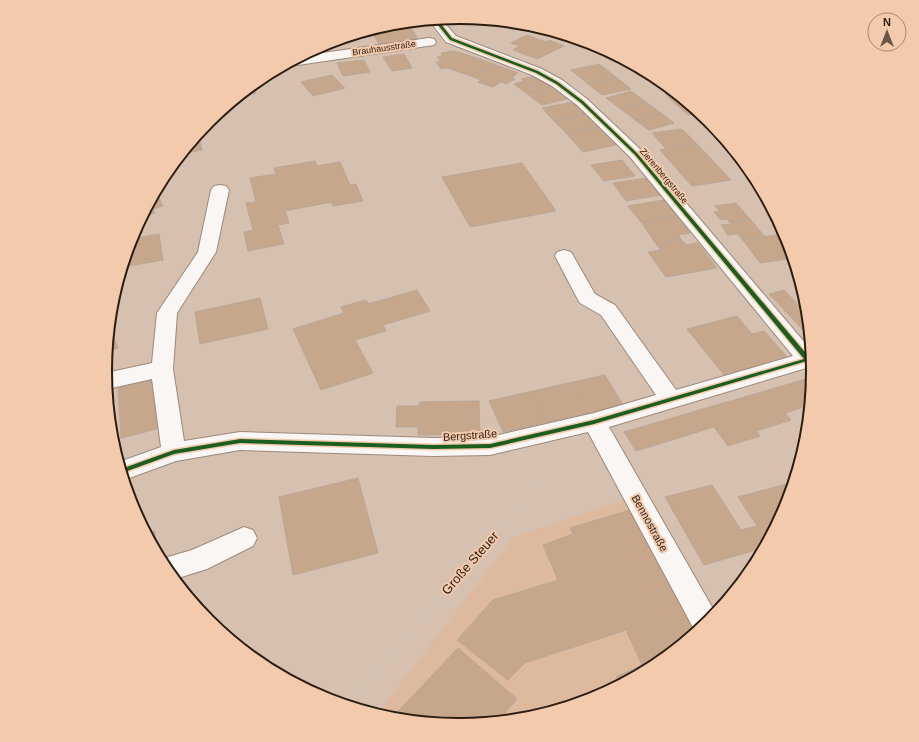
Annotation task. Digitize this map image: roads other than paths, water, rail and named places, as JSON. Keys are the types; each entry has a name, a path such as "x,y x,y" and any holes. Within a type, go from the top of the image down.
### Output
{"street":[{"name":"Zierenbergstraße","path":"440,25 451,39 537,72 582,102 636,154 806,354"},
{"name":"Brauhausstraße","path":"307,60 429,42"},
{"path":"174,452 162,369 167,313 207,252 220,190"},
{"path":"564,256 587,298 608,310 671,400"},
{"name":"Bergstraße","path":"127,469 174,452 240,441 433,447 490,446 594,422 806,360"},
{"path":"112,380 162,369"},
{"name":"Bennostraße","path":"594,422 703,618"},
{"path":"173,567 197,561 244,538"}]}
